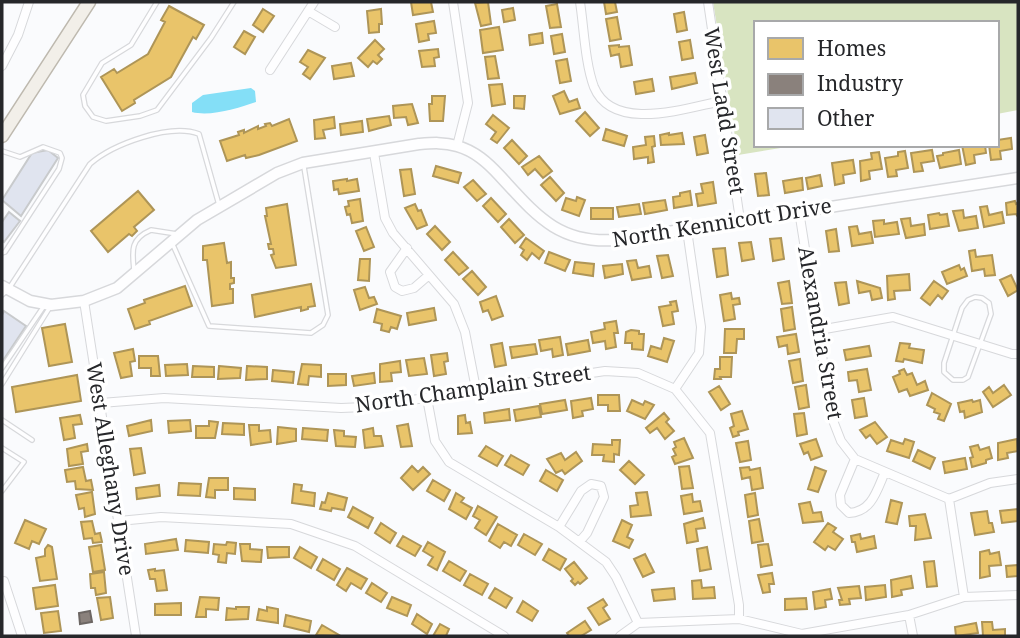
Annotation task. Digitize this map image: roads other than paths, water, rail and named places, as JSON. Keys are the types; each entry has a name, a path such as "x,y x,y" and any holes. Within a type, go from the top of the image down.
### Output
{"main road":[{"path":"2,136 89,2"}],"street":[{"path":"2,66 18,35 29,2"},
{"path":"270,71 314,2"},
{"path":"453,2 468,103 457,146"},
{"path":"580,2 592,81 605,103 624,112 643,114 722,101"},
{"name":"West Ladd Street","path":"708,2 740,220"},
{"path":"308,11 335,27"},
{"name":"North Kennicott Drive","path":"4,290 30,301 49,304 84,301 117,288 174,237 277,173 303,163 419,144 457,146 481,158 544,222 572,237 603,241 1018,178"},
{"path":"374,153 385,218 393,233 454,304 476,389"},
{"name":"Alexandria Street","path":"799,211 832,418 841,441 855,459"},
{"path":"687,230 701,327 699,353 675,388 710,433 723,502 739,619"},
{"path":"407,248 390,272 395,287 402,291 409,289 429,275"},
{"name":"West Alleghany Drive","path":"84,301 136,636"},
{"path":"819,330 893,317 1012,355 1018,354"},
{"name":"North Champlain Street","path":"100,403 164,398 341,408 427,398 605,370 638,373 675,388"},
{"path":"427,398 435,441 449,461 559,527 606,562 638,623"},
{"path":"885,472 869,507 858,513 849,513 841,505 840,495 855,459 949,499 990,483 1018,479"},
{"path":"559,527 581,491 591,484 601,486 604,497 587,533 580,541"},
{"path":"949,499 964,597"},
{"path":"118,521 162,517 291,524 355,547 504,636"},
{"path":"4,581 22,636"},
{"path":"620,636 638,623 739,619 802,634 909,615 964,597 1018,595"},
{"path":"909,615 913,636"}],"lane":[{"path":"157,2 131,45 102,63 83,95 85,106 93,117 106,121 140,117 157,110 211,38 234,2"},
{"path":"4,290 90,164 103,153 135,138 188,130 199,134 219,207"},
{"path":"2,151 20,157 43,147 60,153 62,158 59,169 2,253"},
{"path":"134,272 131,247 136,239 151,230 174,237 209,326 311,332 323,325 328,314 303,163"},
{"path":"975,297 989,303 992,310 981,344 968,376 962,380 953,380 947,376 943,367 953,335 965,303 975,297"},
{"path":"2,368 49,304"},
{"path":"2,384 49,304"},
{"path":"2,420 32,440"},
{"path":"2,448 24,462 2,492"}],"water":[{"path":"251,88 255,91 256,102 216,113 192,112 192,103 203,95"}]}
